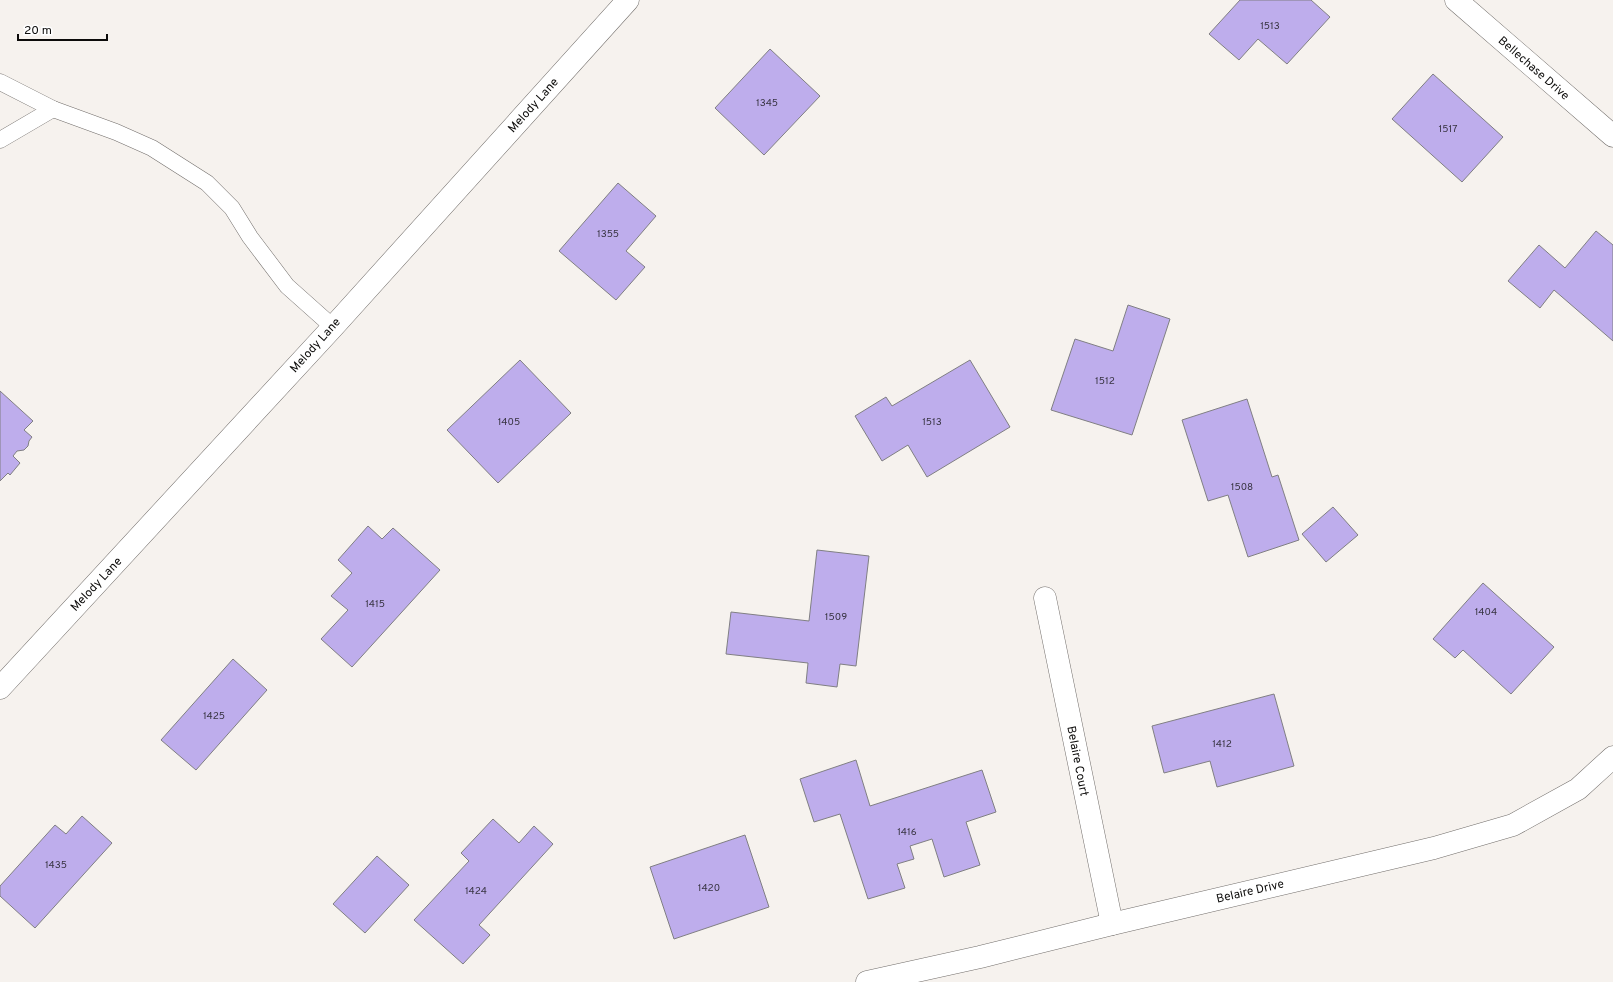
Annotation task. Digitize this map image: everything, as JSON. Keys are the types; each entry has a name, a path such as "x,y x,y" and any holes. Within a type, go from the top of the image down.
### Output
{"street":[{"name":"Melody Lane","path":"0,688 333,326 628,0"},
{"name":"Bellechase Drive","path":"1456,0 1613,136"},
{"name":"Belaire Court","path":"1045,598 1112,924"},
{"name":"Belaire Drive","path":"867,982 980,957 1112,924 1434,848 1513,825 1578,789 1613,757"}],"lane":[{"path":"0,82 52,110 116,132 152,148 207,183 232,208 250,237 287,286 333,326"},
{"path":"0,140 52,110"}],"building":[{"path":"1240,0 1311,0 1330,17 1287,64 1258,39 1239,60 1209,34"},
{"path":"770,49 820,96 764,155 715,108"},
{"path":"1433,74 1503,137 1462,182 1392,119"},
{"path":"618,183 656,216 626,251 645,267 616,300 559,251"},
{"path":"1596,231 1613,245 1613,341 1554,290 1540,308 1508,281 1539,245 1565,268"},
{"path":"1128,305 1170,319 1132,435 1051,410 1075,339 1113,351"},
{"path":"520,360 571,413 498,483 447,430"},
{"path":"970,360 1010,427 927,477 908,445 882,461 855,416 886,397 892,406"},
{"path":"0,391 33,421 24,430 32,437 28,446 24,450 17,451 13,456 20,463 10,475 8,473 0,481"},
{"path":"1247,399 1272,477 1278,475 1299,540 1248,557 1228,495 1208,501 1182,420"},
{"path":"1333,507 1358,535 1326,562 1302,534"},
{"path":"368,526 382,539 393,528 440,570 352,667 321,639 348,610 331,596 352,573 338,560"},
{"path":"817,550 869,556 856,666 840,664 837,687 806,683 808,663 726,654 731,612 809,621"},
{"path":"1483,583 1554,647 1511,694 1463,650 1455,658 1433,639"},
{"path":"233,659 267,690 196,770 161,740"},
{"path":"1274,694 1294,766 1217,787 1210,761 1164,773 1152,726"},
{"path":"856,760 870,806 982,770 996,812 966,822 980,865 944,877 932,839 910,846 914,859 897,864 905,888 868,899 840,814 814,822 800,779"},
{"path":"82,816 112,843 35,928 0,896 0,886 55,825 66,834"},
{"path":"493,819 519,843 534,826 553,844 479,925 490,935 463,964 414,920 469,861 461,853"},
{"path":"745,835 769,907 674,939 650,867"},
{"path":"377,856 409,885 365,933 333,904"}]}
